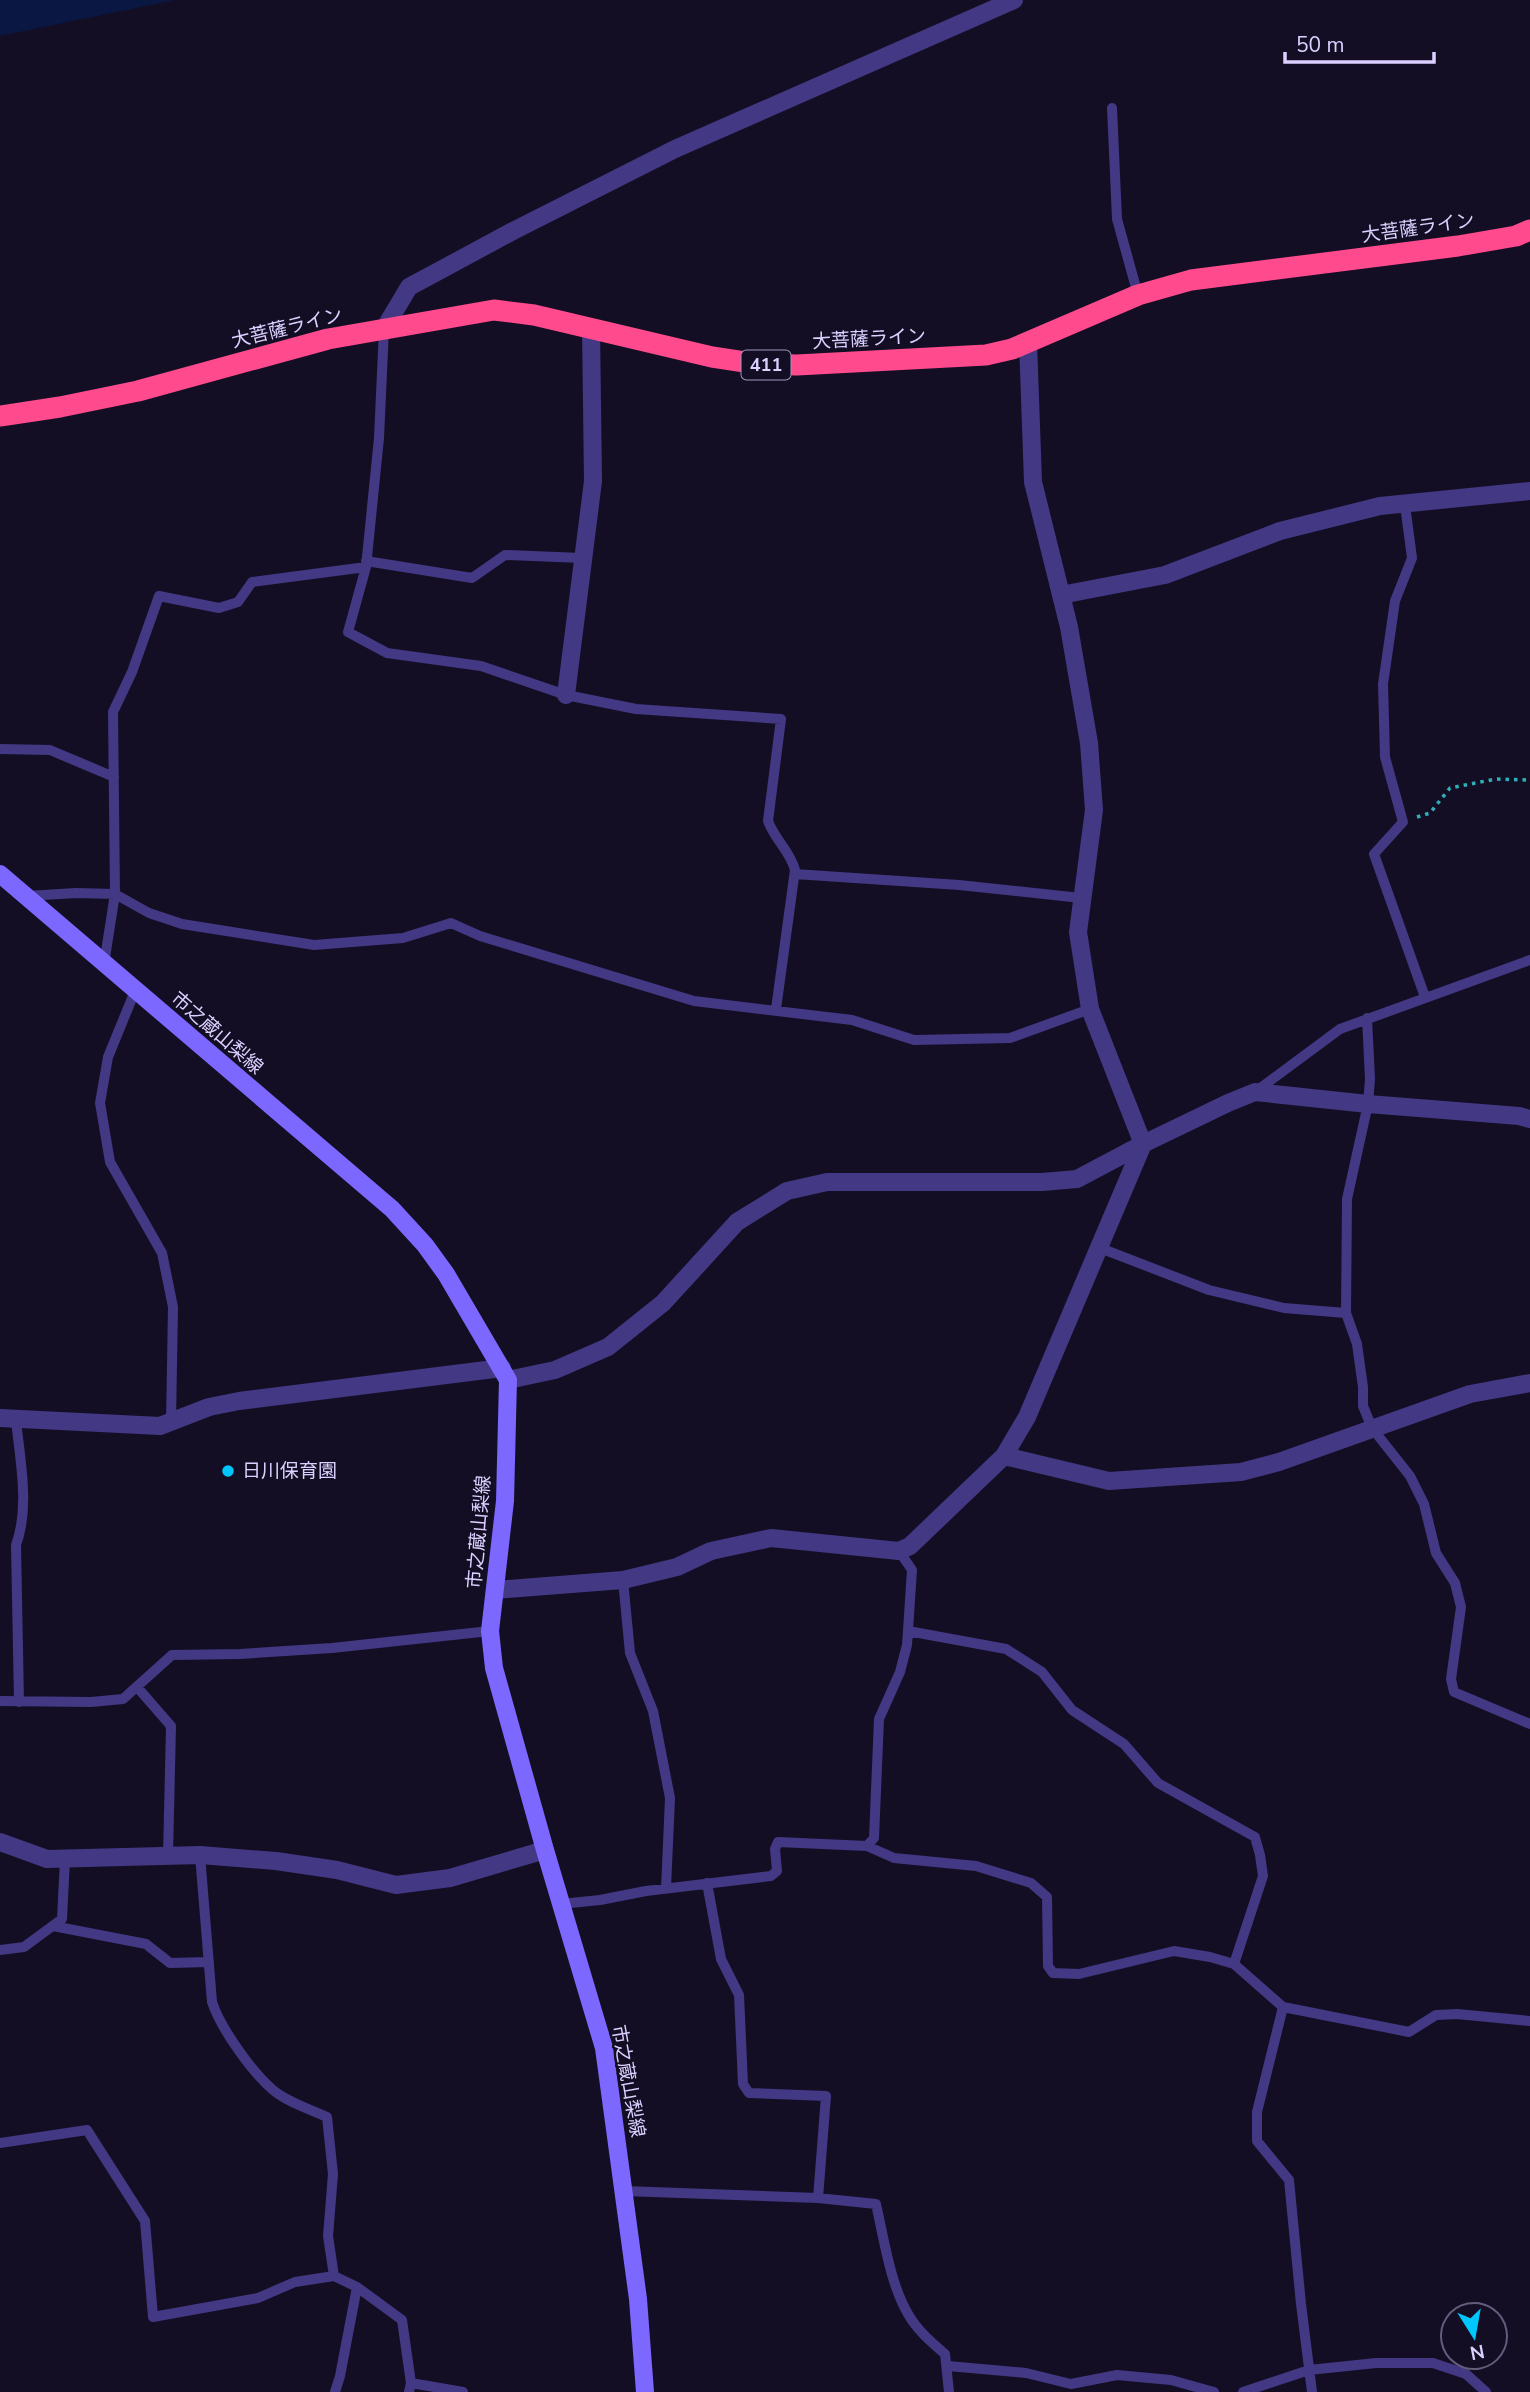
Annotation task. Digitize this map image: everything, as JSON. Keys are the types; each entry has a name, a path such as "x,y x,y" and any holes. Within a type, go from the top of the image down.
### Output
{"highway":[{"name":"大菩薩ライン","path":"0,416 138,391 328,339 495,310 534,315 712,357 758,364 797,365 986,355 1027,342 1138,295 1191,281 1458,246 1516,236 1530,230"}],"main road":[{"name":"市之蔵山梨線","path":"0,874 354,1174 410,1227 446,1274 505,1374 505,1500 490,1631 494,1668 604,2048 638,2299 645,2392"}],"street":[{"path":"384,329 409,287 513,231 675,149 1014,0"},
{"path":"566,695 593,481 591,328"},
{"path":"495,1590 623,1580 677,1567 711,1551 771,1538 899,1551 910,1546 1004,1456 1027,1417 1100,1248 1143,1144 1090,1009 1078,932 1094,810 1089,743 1069,627 1033,482 1027,342"},
{"path":"1061,595 1165,575 1280,531 1380,506 1530,491"},
{"path":"8,1419 160,1426 209,1407 239,1401 555,1370 608,1347 663,1303 737,1222 787,1191 827,1182 1042,1182 1077,1179 1143,1144 1255,1092 1530,1119"},
{"path":"1004,1456 1109,1481 1241,1472 1279,1462 1470,1394 1530,1383"},
{"path":"0,1842 47,1859 200,1856 276,1861 337,1870 396,1885 450,1878 545,1850"}],"lane":[{"path":"1112,107 1118,219 1138,295"},
{"path":"384,329 379,438 366,564 348,632 387,653 481,666 566,695 636,709 781,719 768,821 772,834 791,855 794,874 776,1009"},
{"path":"1405,505 1412,558 1395,601 1383,684 1385,757 1402,822 1374,854 1425,998"},
{"path":"104,964 115,894 113,712 132,672 159,596 219,608 237,602 252,582 366,564 472,578 505,555 582,558"},
{"path":"0,749 50,750 114,776"},
{"path":"794,874 959,885 1082,898"},
{"path":"25,897 76,892 115,894 149,914 182,924 314,945 403,938 451,923 481,936 694,1001 852,1020 914,1040 1010,1038 1090,1009"},
{"path":"1255,1092 1340,1029 1530,960"},
{"path":"135,991 108,1057 100,1103 110,1162 162,1253 173,1307 170,1422"},
{"path":"1367,1018 1370,1079 1368,1104 1347,1199 1346,1312 1357,1344 1363,1406 1372,1428 1410,1476 1424,1504 1436,1553 1455,1583 1461,1607 1451,1679 1454,1692 1530,1724"},
{"path":"1100,1248 1209,1290 1284,1308 1346,1312"},
{"path":"8,1419 23,1527 16,1545 19,1702"},
{"path":"867,1846 874,1838 879,1719 900,1672 908,1631 912,1570 899,1551"},
{"path":"623,1580 630,1653 653,1711 670,1798 666,1888"},
{"path":"0,1702 91,1702 122,1699 172,1655 332,1648 490,1631"},
{"path":"908,1631 1006,1649 1042,1672 1072,1710 1124,1744 1158,1783 1255,1837 1263,1876 1234,1964"},
{"path":"137,1687 171,1726 168,1856"},
{"path":"561,1904 771,1876 777,1871 775,1849 778,1842 867,1846 894,1858 976,1866 1031,1883 1047,1897 1048,1966 1053,1973 1079,1974 1174,1951 1234,1964 1283,2007 1409,2032 1436,2015 1457,2014 1530,2021"},
{"path":"200,1856 212,2002 217,2018 244,2056 275,2092 327,2116 333,2174 328,2236 334,2277"},
{"path":"0,1950 24,1947 62,1919 65,1859"},
{"path":"707,1883 721,1959 740,1995 743,2084 749,2093 826,2096 818,2198"},
{"path":"53,1926 146,1944 170,1963 209,1962"},
{"path":"1283,2007 1257,2112 1257,2140 1289,2180 1312,2392"},
{"path":"0,2143 87,2130 145,2221 153,2317 258,2298 295,2282 334,2277 357,2287 402,2320 410,2388 463,2392"},
{"path":"624,2191 818,2198 876,2204 890,2267 908,2314 927,2339 945,2354 949,2392"},
{"path":"335,2392 357,2287"},
{"path":"1243,2392 1309,2370 1376,2363 1433,2362 1466,2374 1486,2392"},
{"path":"948,2366 1026,2373 1070,2384 1117,2375 1171,2380 1214,2392"}],"path":[{"path":"1402,822 1430,813 1450,788 1496,779 1530,780"}],"water":[{"path":"0,0 175,0 0,36"}],"place":[{"name":"日川保育園","path":"228,1471"}]}
